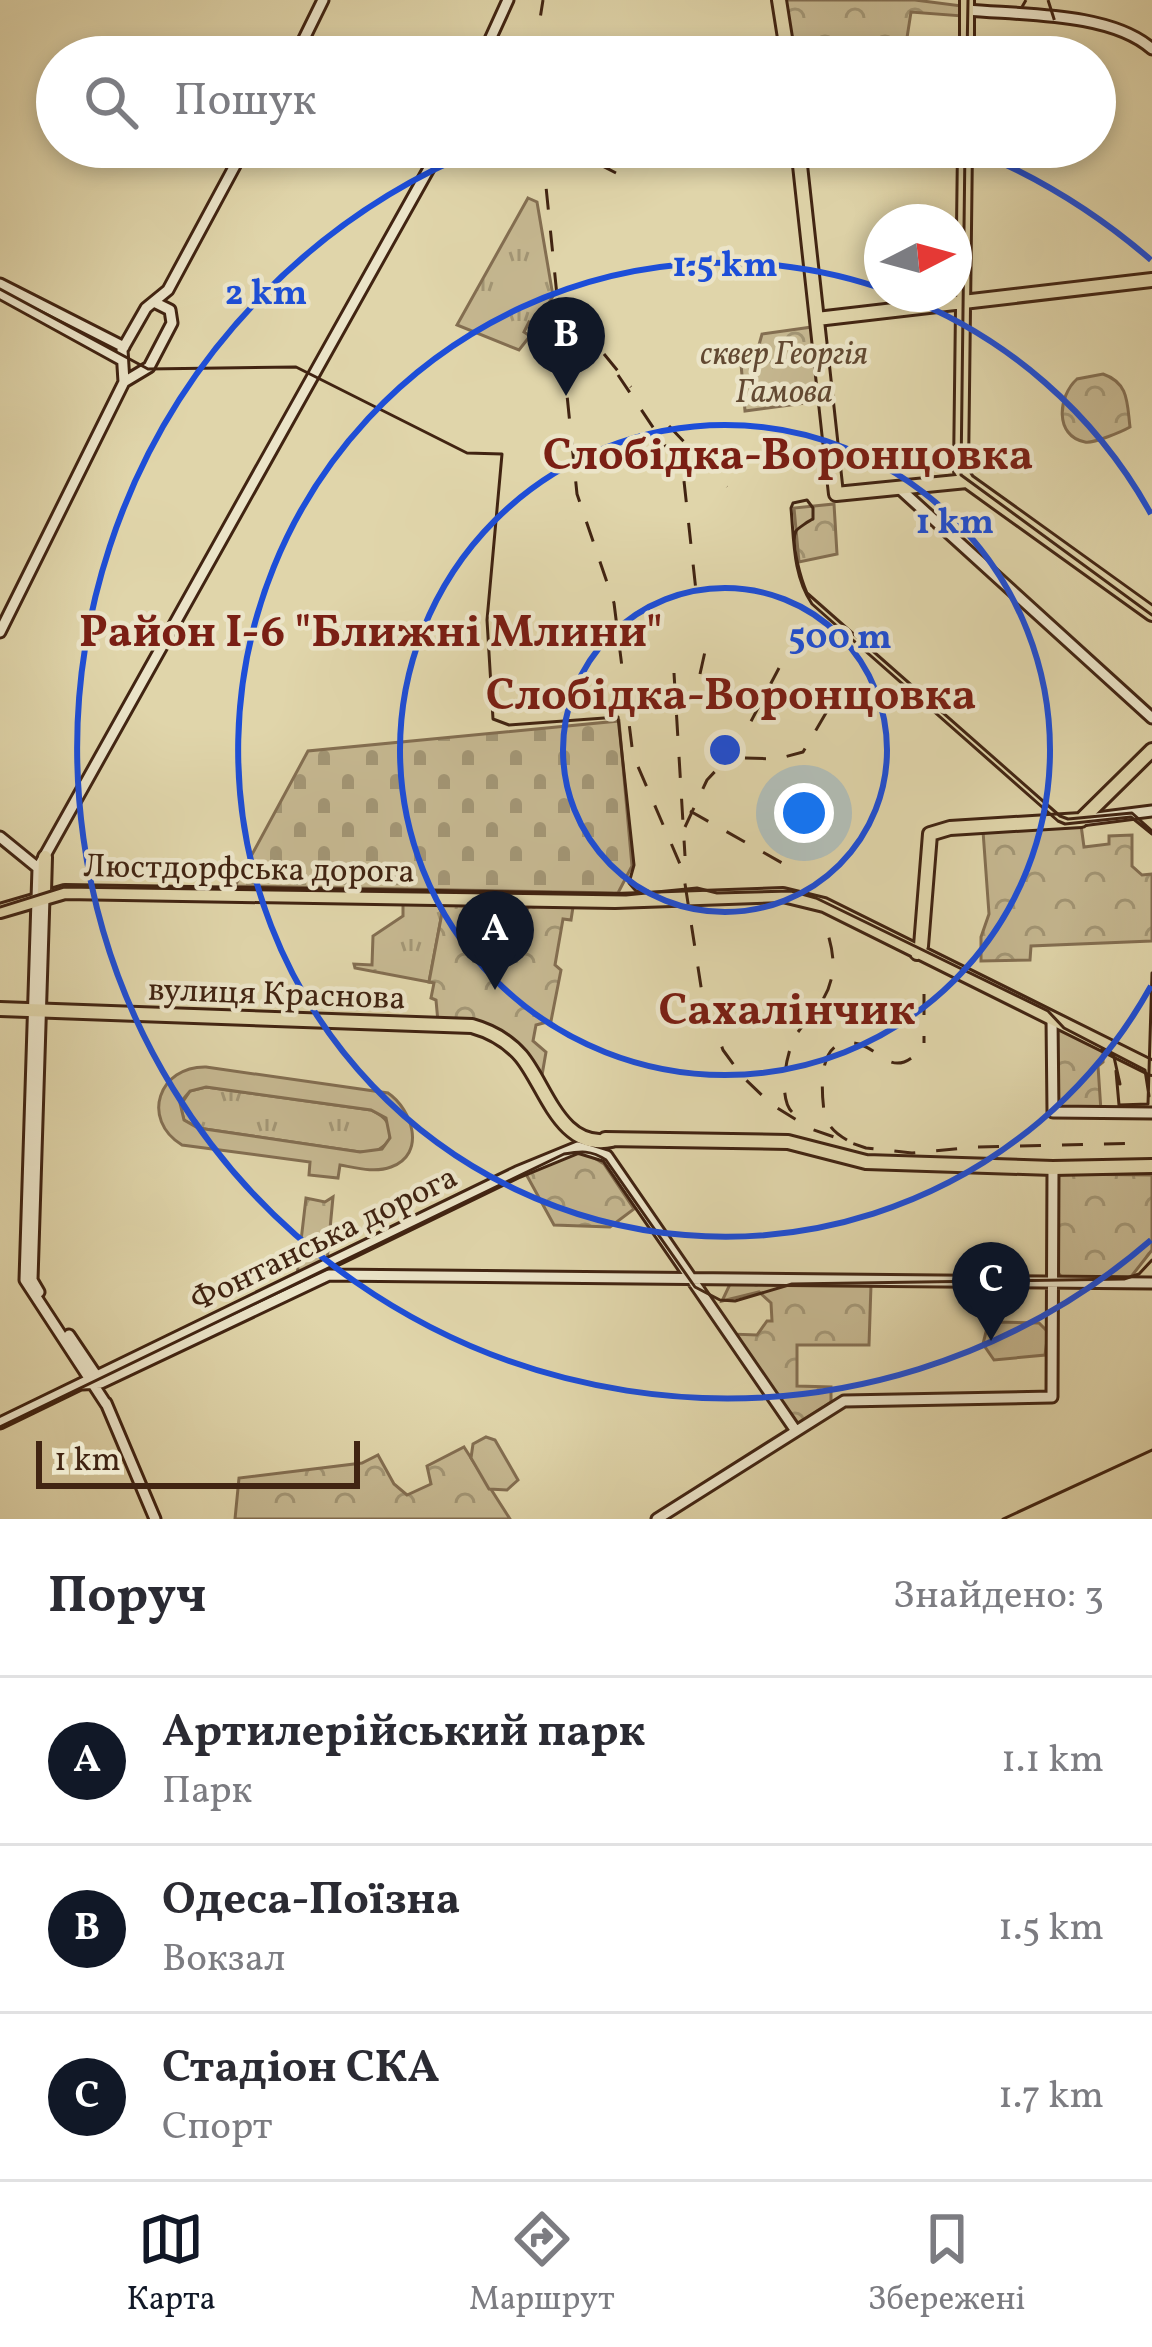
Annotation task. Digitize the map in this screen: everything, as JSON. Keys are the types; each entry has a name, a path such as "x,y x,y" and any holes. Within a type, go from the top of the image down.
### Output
{"main road":[{"path":"304,36 321,0"},
{"path":"492,36 508,0"},
{"path":"779,0 785,36"},
{"path":"967,36 967,5 1117,28 1137,35 1152,49"},
{"path":"0,632 124,382 124,347 146,308 168,290 235,168"},
{"path":"124,382 149,367 172,322 171,292 236,168"},
{"path":"155,1519 95,1378 32,1280 37,1010 45,885 82,790 429,168"},
{"path":"801,168 836,494 961,479 1152,614"},
{"path":"965,168 965,204"},
{"path":"972,303 1152,282"},
{"path":"0,288 124,347"},
{"path":"0,288 139,373"},
{"path":"155,303 170,310"},
{"path":"818,321 895,312"},
{"path":"961,479 964,312"},
{"path":"899,488 1152,718"},
{"path":"1081,820 1152,750"},
{"path":"1152,811 950,828 930,834 921,946 922,956 1152,1068"},
{"path":"0,837 24,856 45,885"},
{"path":"24,856 45,885"},
{"name":"Люстдорфська дорога","path":"0,908 45,885 591,901 793,896 824,905 922,956"},
{"name":"вулиця Краснова","path":"0,1009 480,1028 520,1055 548,1102 589,1143"},
{"path":"1052,1018 1053,1112 1152,1113"},
{"path":"589,1143 780,1142 862,1162 1152,1168"},
{"path":"589,1143 687,1277"},
{"path":"589,1143 796,1431"},
{"name":"Фонтанська дорога","path":"95,1378 329,1275 589,1143"},
{"path":"657,1519 846,1401 1052,1397 1052,1168"},
{"path":"679,1262 710,1277"},
{"path":"346,1266 359,1275 1152,1283"},
{"name":"Фонтанська дорога","path":"0,1423 346,1266"}],"green space":[{"path":"781,0 915,0 962,6 962,16 911,12 907,36 787,36"},
{"path":"528,198 537,202 553,296 536,325 529,322 524,332 530,336 519,350 457,325"},
{"name":"сквер Георгія Гамова","path":"812,327 821,401 745,411 741,364 759,345 762,334"},
{"path":"1103,374 1122,388 1130,427 1085,442 1068,432 1063,405 1077,379"},
{"path":"834,504 837,554 799,562 794,508"},
{"path":"619,721 632,866 618,893 235,886 308,751"},
{"path":"1081,825 1084,847 1109,844 1109,836 1132,835 1132,866 1142,875 1152,874 1152,941 1031,946 1030,960 981,961 981,937 989,914 983,831"},
{"path":"403,900 436,901 442,913 429,982 355,968 354,964 372,965 373,936 403,916"},
{"path":"436,901 527,910 530,903 573,907 571,920 563,919 555,965 561,970 551,1021 536,1025 533,1041 546,1052 541,1081 507,1041 438,1022 436,1000 431,998 434,983 429,982 442,913"},
{"path":"1054,1026 1103,1050 1098,1066 1101,1111 1057,1111"},
{"path":"206,1067 388,1093 409,1120 409,1152 385,1169 340,1165 338,1178 309,1175 310,1162 182,1145 161,1122 159,1109 167,1084 190,1069","holes":["206,1087 371,1110 386,1118 390,1138 382,1149 360,1152 198,1128 184,1120 180,1103 190,1091"]},
{"path":"206,1087 371,1110 387,1122 389,1142 377,1151 360,1152 198,1128 184,1120 180,1106 190,1091"},
{"path":"585,1152 604,1164 634,1209 610,1227 554,1225 526,1174"},
{"path":"1056,1174 1152,1175 1152,1250 1130,1278 1063,1279 1056,1270"},
{"path":"333,1197 327,1261 297,1275 306,1198 325,1202"},
{"path":"731,1282 871,1285 869,1345 797,1345 797,1386 831,1387 831,1402 796,1425 732,1334 757,1335 772,1321 771,1303 759,1292 722,1301"},
{"path":"996,1322 1039,1323 1048,1332 1045,1355 994,1360 983,1344 987,1328"},
{"path":"486,1437 495,1440 518,1480 507,1490 489,1489 471,1458 473,1444"},
{"path":"464,1447 510,1519 235,1519 239,1478 362,1463 378,1455 394,1484 407,1495 431,1484 427,1466"}],"tram line":[{"path":"967,36 968,0"},
{"path":"965,168 961,475 1152,615"},
{"path":"0,289 148,369 296,367 467,453 502,454 487,620 493,719 509,725 618,717 634,865 629,883 636,891 648,891"},
{"path":"1152,831 1132,813 1060,816 807,593 795,537 813,519 813,508 807,500 793,503 796,558 801,582 812,604 1058,821 1131,817 1152,834"},
{"path":"0,907 64,887 626,895 697,888 717,893 791,891 816,898 1048,1011 1064,1028 1145,1070 1149,1096"},
{"path":"1116,1071 1119,1105 1148,1104 1152,973"},
{"path":"1102,1049 1114,1057 1120,1084"},
{"path":"0,1427 570,1153 591,1153 606,1160 695,1287 720,1300 735,1301 792,1284 1124,1279 1139,1274 1152,1260"},
{"path":"1003,1519 1152,1450"}],"railway":[{"path":"537,36 543,0"},
{"path":"1022,7 1026,0"},
{"path":"1048,0 1057,36"},
{"path":"544,168 577,494 614,603 633,755 683,871 702,993 723,1050 771,1104 811,1129 866,1148 912,1153 1142,1143"},
{"path":"606,168 616,173"},
{"path":"604,354 631,387"},
{"path":"618,375 683,472 697,600"},
{"path":"669,426 727,487"},
{"path":"700,674 706,647"},
{"path":"685,827 707,780 737,748 779,668"},
{"path":"674,673 685,856"},
{"path":"745,758 777,759 803,752 836,696"},
{"path":"690,811 791,868"},
{"path":"792,1112 784,1084 790,1048 823,999 832,975 826,928"},
{"path":"924,994 924,1043"},
{"path":"847,1140 832,1128 824,1111 824,1066 834,1048 854,1043 894,1063 902,1063 922,1048"}],"place":[{"name":"Одеса-Поїзна","path":"566,396"},
{"name":"Артилерійський парк","path":"495,990"},
{"name":"Стадіон СКА","path":"991,1341"}],"district":[{"name":"Слобідка-Воронцовка","path":"788,453"},
{"name":"Район І-6 \"Ближні Млини\"","path":"371,630"},
{"name":"Слобідка-Воронцовка","path":"731,693"},
{"name":"Сахалінчик","path":"787,1008"}]}
